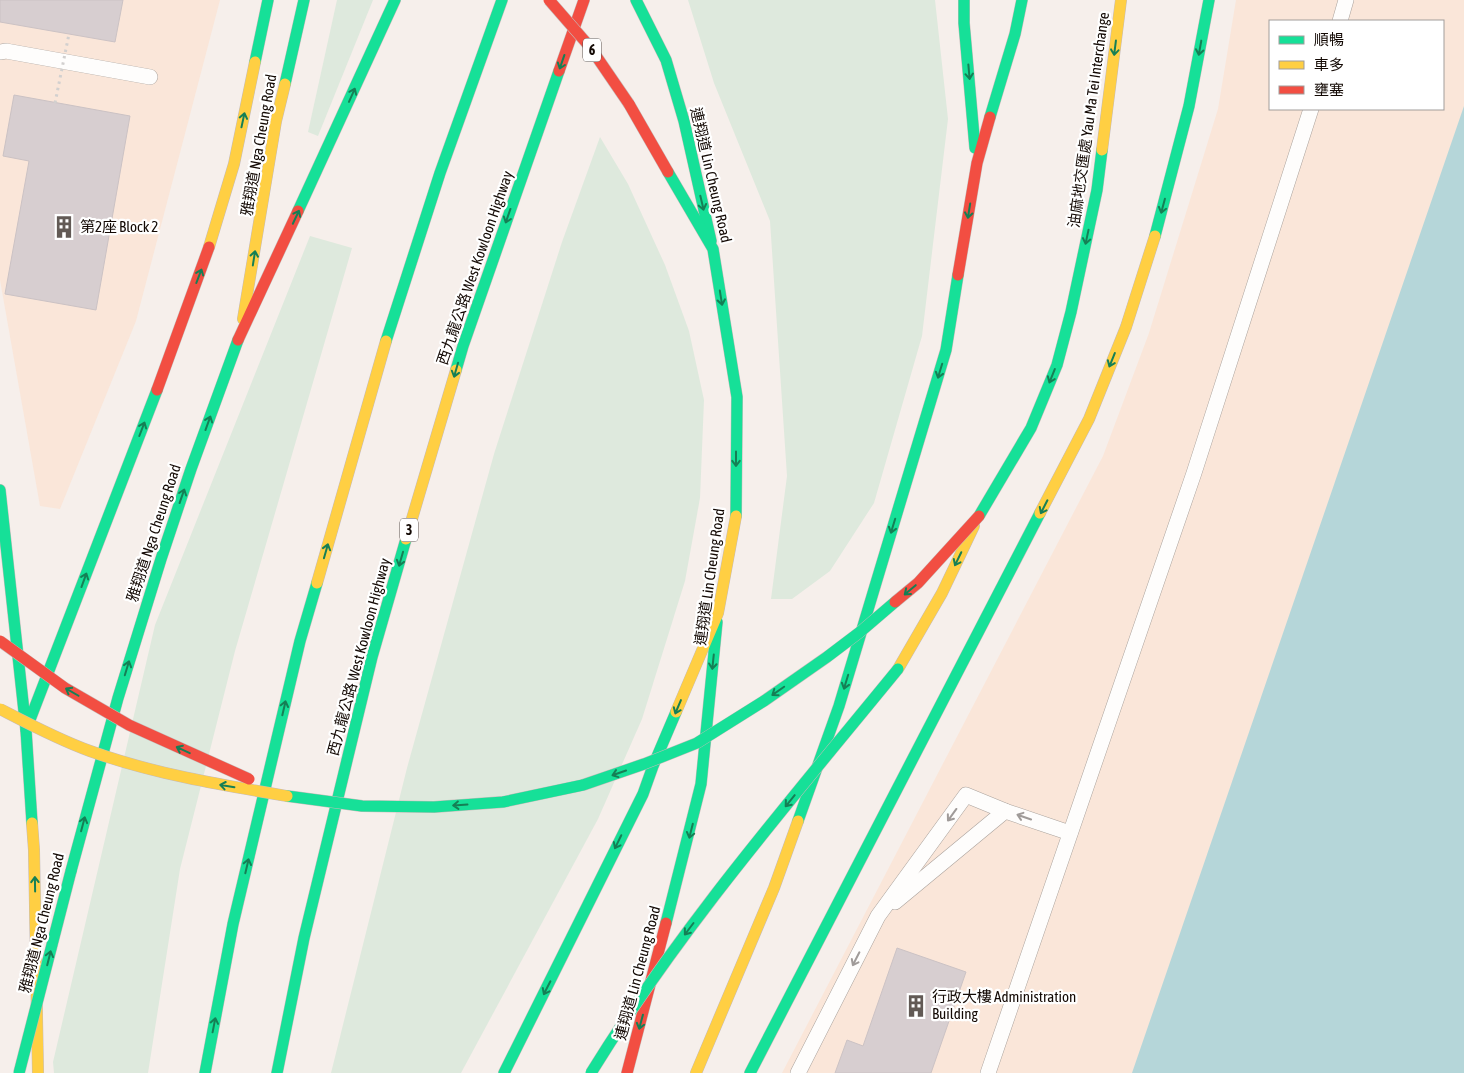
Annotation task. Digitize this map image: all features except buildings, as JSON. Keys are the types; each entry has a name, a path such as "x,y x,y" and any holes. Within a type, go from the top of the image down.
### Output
{"main road":[{"path":"26,730 156,395 206,258 234,164 268,0"},
{"name":"雅翔道 Nga Cheung Road","path":"19,1073 118,698 160,559 238,340 248,293 276,121 304,0"},
{"path":"238,340 395,0"},
{"path":"205,1073 233,924 300,641 389,329 440,173 502,0"},
{"name":"6","path":"549,0 590,47 628,104 713,250"},
{"name":"西九龍公路 West Kowloon Highway","path":"277,1073 304,938 372,657 463,346 584,0"},
{"name":"連翔道 Lin Cheung Road","path":"627,1073 701,784 718,613 736,514 737,397 713,250 684,121 666,60 636,0"},
{"path":"964,0 964,23 977,163"},
{"path":"696,1073 774,888 839,706 946,350 977,163 1015,34 1022,0"},
{"name":"油麻地交匯處 Yau Ma Tei Interchange","path":"0,709 89,751 152,771 218,785 362,806 434,807 503,802 583,785 644,764 697,742 764,701 828,657 918,583 979,516 1031,428 1057,365 1072,312 1097,190 1121,0"},
{"path":"750,1073 1089,419 1126,327 1158,226 1189,106 1209,0"},
{"path":"0,490 26,730 34,850 38,1073"},
{"path":"590,1073 666,959 726,878 898,669 942,593 979,516"},
{"path":"504,1073 643,794 718,613"},
{"path":"0,641 65,688 129,724 227,770 292,797"}],"lane":[{"path":"1340,20 1346,0"},
{"path":"0,52 6,51 150,76"},
{"path":"988,1073 1194,473 1311,110"},
{"path":"798,1073 878,916 966,795 1005,811 1070,833"},
{"path":"878,916 1005,811"}],"path":[{"path":"55,103 68,34"}],"shaded area":[{"path":"0,0 220,0 136,321 60,509 40,506 0,280"},
{"path":"337,0 373,0 318,136 308,132"},
{"path":"688,0 935,0 948,119 922,336 874,503 830,571 792,599 771,599 787,476 770,221 714,83"},
{"path":"1236,0 1464,0 1464,958 1422,1073 782,1073 1103,456 1149,333 1218,109"},
{"path":"600,137 628,184 665,265 689,331 704,400 700,498 685,581 642,719 598,819 461,1073 331,1073 407,768 494,454 562,242"},
{"path":"310,236 352,248 235,651 180,869 148,1073 54,1073 53,1062 155,625"}],"water":[{"path":"1464,106 1464,1073 1132,1073"}],"traffic: fast":[{"path":"255,62 268,0"},
{"path":"285,84 304,0"},
{"path":"298,211 395,0"},
{"path":"386,341 440,173 502,0"},
{"path":"636,0 666,60 684,121 711,241"},
{"path":"964,0 964,23 975,148"},
{"path":"990,117 1015,34 1022,0"},
{"path":"1155,236 1189,106 1209,0"},
{"path":"456,370 559,71"},
{"path":"979,516 1031,428 1057,365 1071,312 1097,190 1102,150"},
{"path":"668,172 713,249 737,397 736,516"},
{"path":"798,821 839,706 946,350 958,275"},
{"path":"71,871 118,698 161,559 191,469 238,340"},
{"path":"26,730 157,390"},
{"path":"0,490 26,730 32,823"},
{"path":"750,1073 1040,513"},
{"path":"277,1073 304,938 372,657 406,539"},
{"path":"205,1073 233,924 300,641 317,583"},
{"path":"287,796 362,806 434,807 503,802 583,785 697,743 764,701 827,657 895,602"},
{"path":"666,923 701,784 717,622"},
{"path":"591,1073 625,1019 699,916 777,816 898,669"},
{"path":"504,1073 643,794 676,712"},
{"path":"19,1073 71,871"}],"traffic: slow":[{"path":"1102,150 1121,0"},
{"path":"209,247 234,164 255,62"},
{"path":"243,319 276,121 285,84"},
{"path":"1040,513 1089,419 1126,327 1155,236"},
{"path":"317,583 386,341"},
{"path":"406,539 456,370"},
{"path":"676,712 718,613 736,516"},
{"path":"898,669 942,593 974,526"},
{"path":"0,709 44,732 114,759 188,778 287,796"},
{"path":"696,1073 774,888 798,821"},
{"path":"32,823 38,1073"}],"traffic: jam":[{"path":"549,0 590,47 629,104"},
{"path":"559,71 584,0"},
{"path":"629,104 668,172"},
{"path":"958,275 977,163 990,117"},
{"path":"238,340 298,211"},
{"path":"157,390 209,247"},
{"path":"895,602 918,583 979,516"},
{"path":"0,641 65,688 129,725 249,779"},
{"path":"627,1073 666,923"}],"place":[{"name":"第2座 Block 2","path":"64,227"},
{"name":"行政大樓 Administration Building","path":"916,1006"}]}
